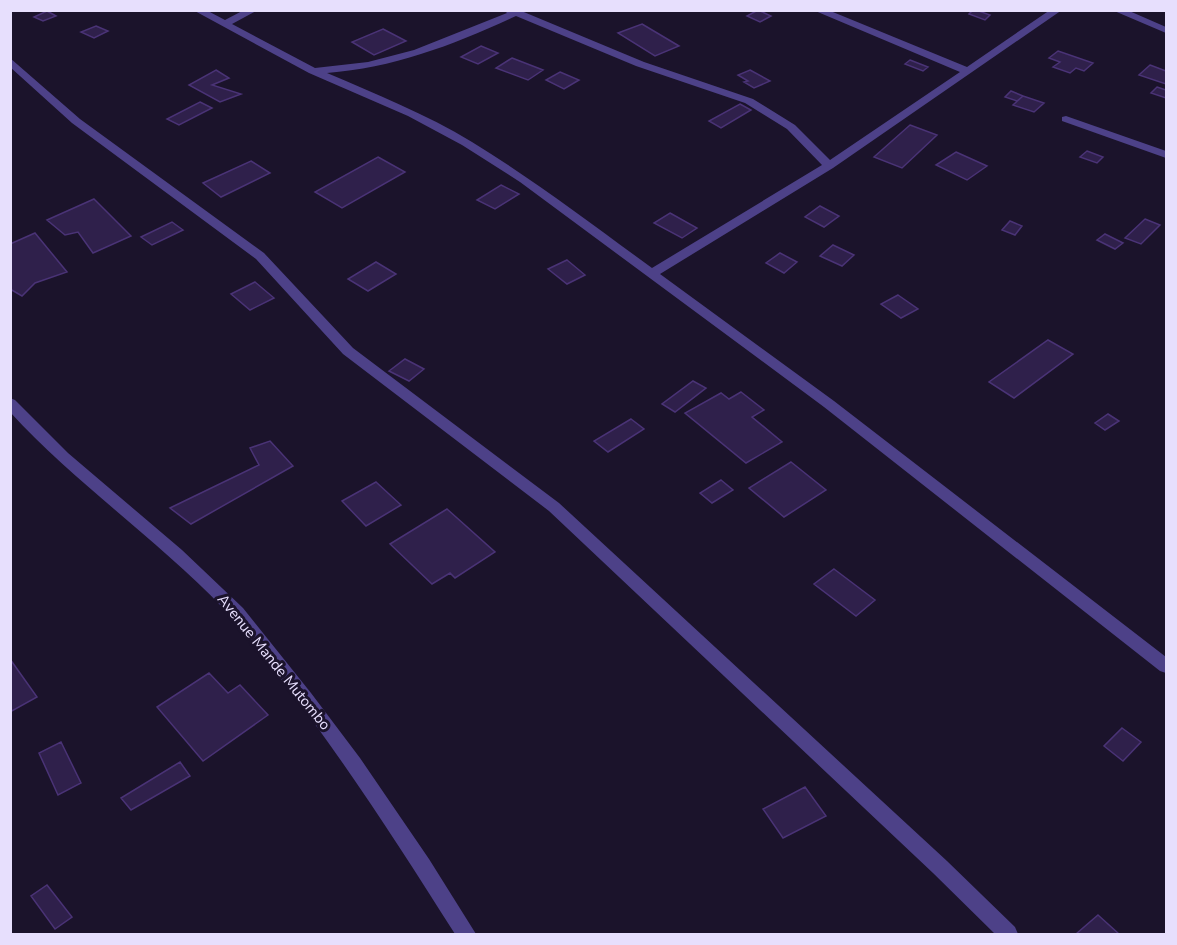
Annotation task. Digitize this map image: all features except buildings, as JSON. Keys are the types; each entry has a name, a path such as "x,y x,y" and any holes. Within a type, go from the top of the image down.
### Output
{"street":[{"path":"198,10 313,71 412,114 466,143 524,180 830,404 1167,666"},
{"path":"225,24 253,10"},
{"path":"818,10 968,71"},
{"path":"652,273 829,166 1057,10"},
{"path":"1117,10 1167,30"},
{"path":"313,71 348,70 377,65 460,38 512,12 640,64 749,101 791,127 829,166"},
{"path":"10,61 76,121 260,256 348,351 554,507 940,867 1008,934"},
{"path":"1066,119 1167,155"},
{"name":"Avenue Mande Mutombo","path":"10,403 68,462 189,564 232,607 320,715 427,872 466,934"}]}
